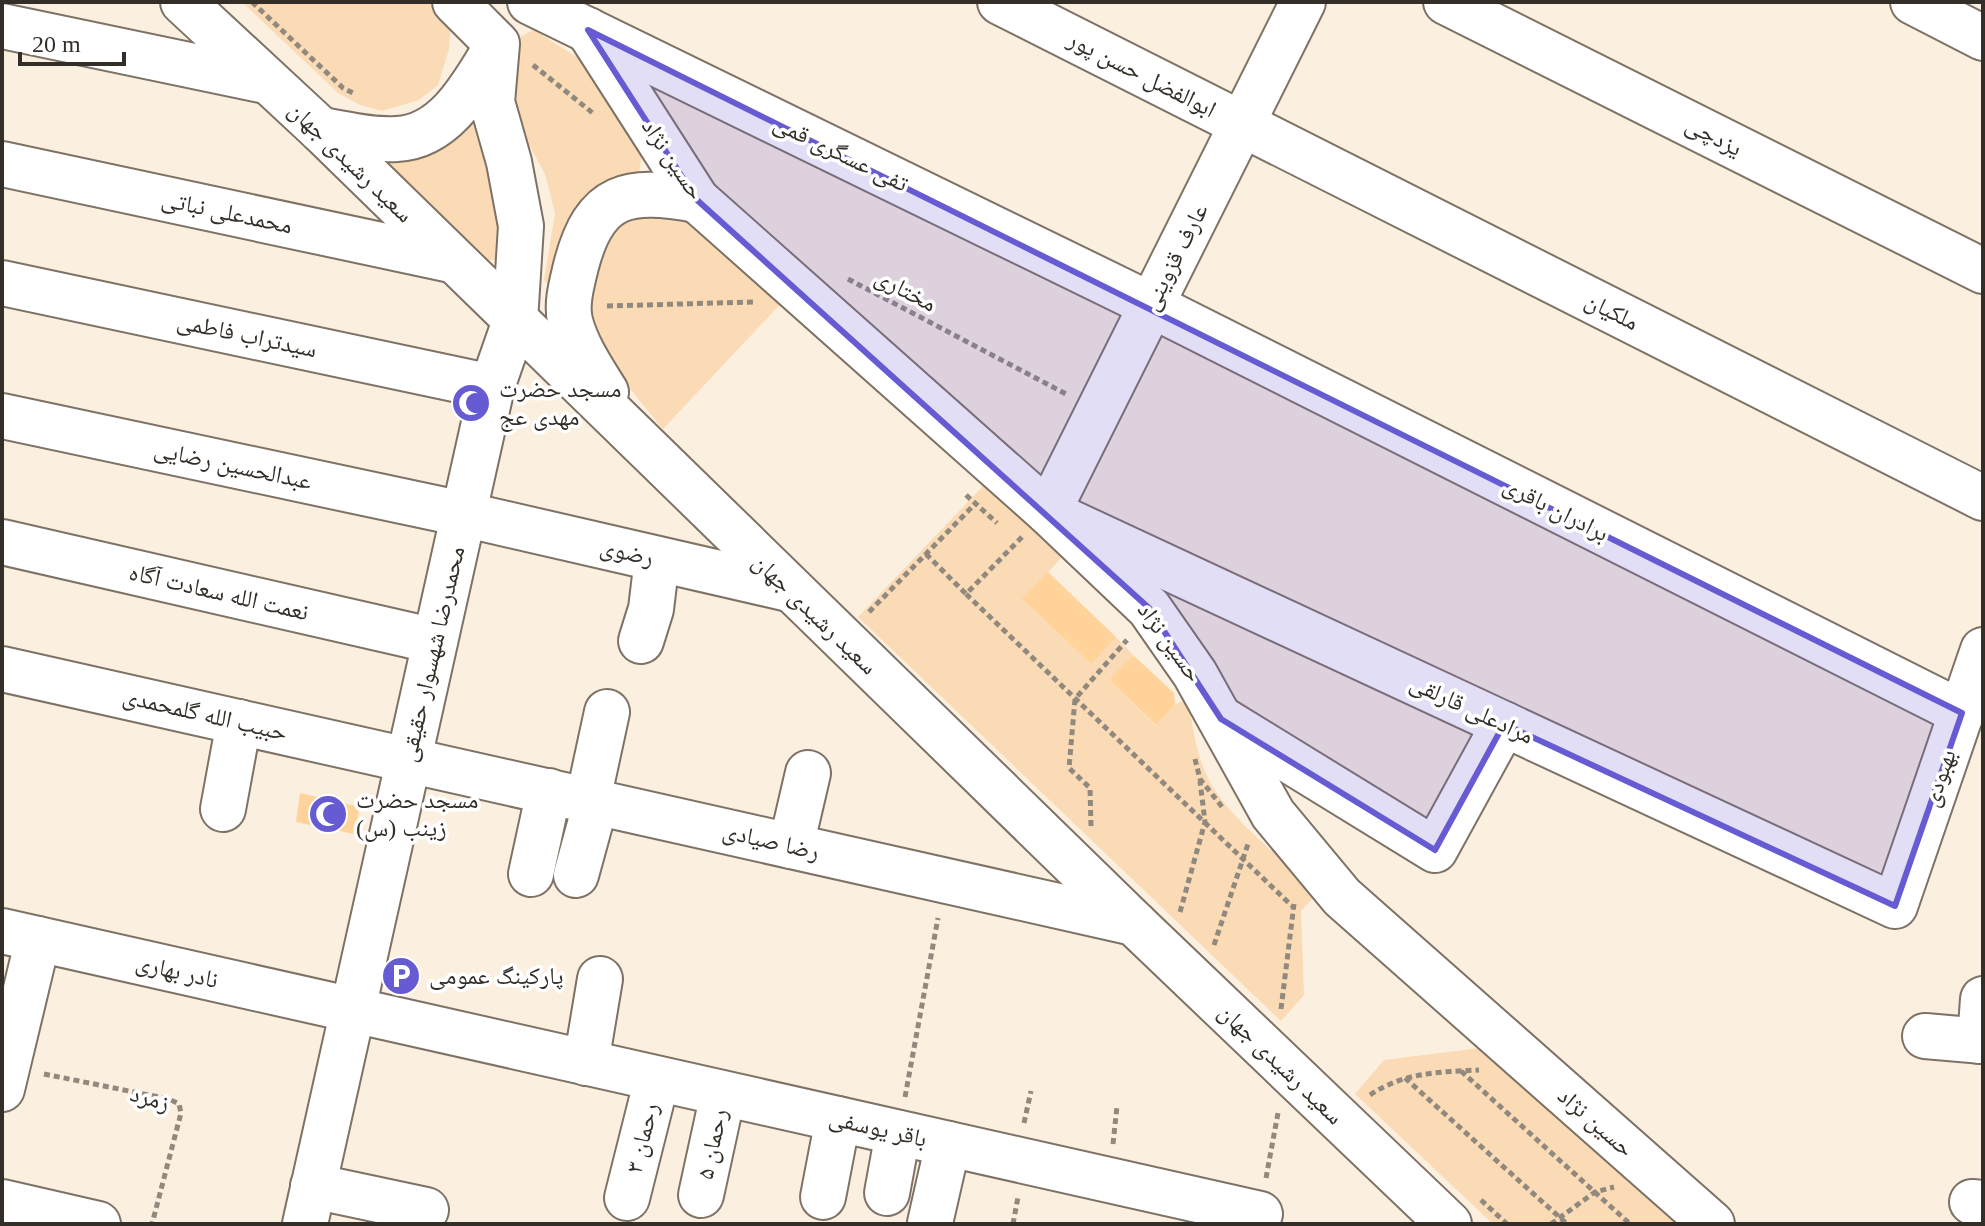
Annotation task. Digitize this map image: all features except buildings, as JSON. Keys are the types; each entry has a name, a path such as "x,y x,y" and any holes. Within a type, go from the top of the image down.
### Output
{"street":[{"name":"سعید رشیدی جهان","path":"183,2 321,130 790,589 1151,913 1286,1069 1461,1208"},
{"path":"455,2 497,44"},
{"path":"321,130 398,139 427,131 463,101 519,2"},
{"name":"تفی عسگری قمی","path":"530,2 1151,305"},
{"name":"ابوالفضل حسن پور","path":"1000,2 1242,124"},
{"name":"عارف قزوینی","path":"1032,532 1099,411 1303,2"},
{"name":"یزدچی","path":"1446,2 1983,271"},
{"path":"1913,2 1983,38"},
{"path":"2,26 267,81"},
{"name":"حسین نژاد","path":"588,30 697,200 1032,532 1149,608 1195,674 1273,814 1342,897 1712,1224"},
{"name":"محمدرضا شهسوار حقیقی","path":"309,1205 492,387 515,321 521,226 509,162 492,102 497,44"},
{"name":"ملکیان","path":"1242,124 1983,498"},
{"name":"محمدعلی نباتی","path":"2,164 451,260"},
{"path":"633,435 586,359 570,320 570,286 589,227 601,210 627,197 660,194 697,200"},
{"name":"سیدتراب فاطمی","path":"2,283 492,387"},
{"name":"برادران باقری","path":"1151,305 1976,679"},
{"name":"عبدالحسین رضایی","path":"2,416 463,514"},
{"name":"رضوی","path":"463,514 790,589"},
{"name":"مرادعلی قارلقی","path":"1032,532 1504,724 1895,906"},
{"name":"نعمت الله سعادت آگاه","path":"2,542 435,641"},
{"path":"641,641 651,609 657,559"},
{"name":"حبیب الله گلمحمدی","path":"2,669 408,760"},
{"name":"بهبودی","path":"1895,906 1976,679"},
{"path":"531,874 578,798 607,712"},
{"path":"1221,719 1435,850 1504,724"},
{"path":"223,809 239,722"},
{"name":"رضا صیادی","path":"408,760 945,881 1151,913"},
{"path":"791,846 808,773"},
{"path":"576,875 578,798"},
{"path":"4,1074 20,935"},
{"name":"نادر بهاری","path":"20,935 353,1011"},
{"path":"586,1063 600,979"},
{"name":"باقر یوسفی","path":"353,1011 948,1144 1179,1210 1260,1214"},
{"path":"1925,1036 1982,1027"},
{"name":"رحمان ۳","path":"627,1198 657,1079"},
{"name":"رحمان ۵","path":"701,1195 723,1094"},
{"path":"823,1197 838,1119"},
{"path":"887,1193 898,1133"},
{"path":"930,1223 948,1144"},
{"path":"2,1202 98,1224"},
{"path":"309,1205 426,1210"}],"path":[{"path":"252,2 343,88 362,98"},
{"name":"مختاری","path":"835,273 1099,411"},
{"path":"570,307 759,302"},
{"path":"964,493 975,504 1032,532 966,594"},
{"path":"868,613 975,504"},
{"path":"926,554 1292,906"},
{"path":"857,603 878,623"},
{"path":"1080,817 1091,827 1090,788 1069,768 1075,699 1133,633"},
{"path":"1151,913 1180,913 1205,822 1200,779 1193,754"},
{"path":"1200,779 1228,813"},
{"path":"1203,935 1214,946 1251,835"},
{"path":"898,1133 945,881"},
{"path":"1270,999 1281,1010 1292,906 1298,896"},
{"path":"1260,1214 1286,1069"},
{"path":"1370,1095 1389,1082 1428,1072 1485,1070"},
{"path":"1461,1071 1630,1224"},
{"name":"زمرد","path":"4,1074 169,1099 179,1104 181,1113 152,1224"},
{"path":"1405,1078 1567,1224"},
{"path":"1358,1085 1378,1104"},
{"path":"1551,1224 1595,1192 1623,1185 1612,1175"},
{"path":"1461,1208 1507,1224"}],"highlighted area":[{"path":"588,30 1962,713 1895,906 1504,724 1435,850 1221,719 1149,608 697,200"}],"shaded area":[{"path":"242,2 438,2 451,21 449,49 438,85 419,100 382,111 360,105 338,93"},
{"path":"534,30 605,75 642,154 639,173 615,177 600,184 588,195 571,223 550,286 544,280 555,213 545,174 510,109 516,45 521,36"},
{"path":"473,120 507,194 499,260 486,260 374,151"},
{"path":"669,210 707,227 789,295 663,429 620,376 590,332 587,312 594,273 610,224"},
{"path":"986,483 1061,558 1023,600 1090,663 1116,637 1133,655 1109,680 1155,725 1175,705 1188,698 1200,757 1216,791 1257,838 1319,892 1301,911 1304,995 1281,1021 858,617"},
{"path":"1480,1048 1677,1224 1493,1224 1355,1094 1384,1060"}],"place":[{"name":"مسجد حضرت مهدی عج","path":"471,403"},
{"name":"مسجد حضرت زینب (س)","path":"328,814"},
{"name":"پارکینگ عمومی","path":"401,976"}]}
